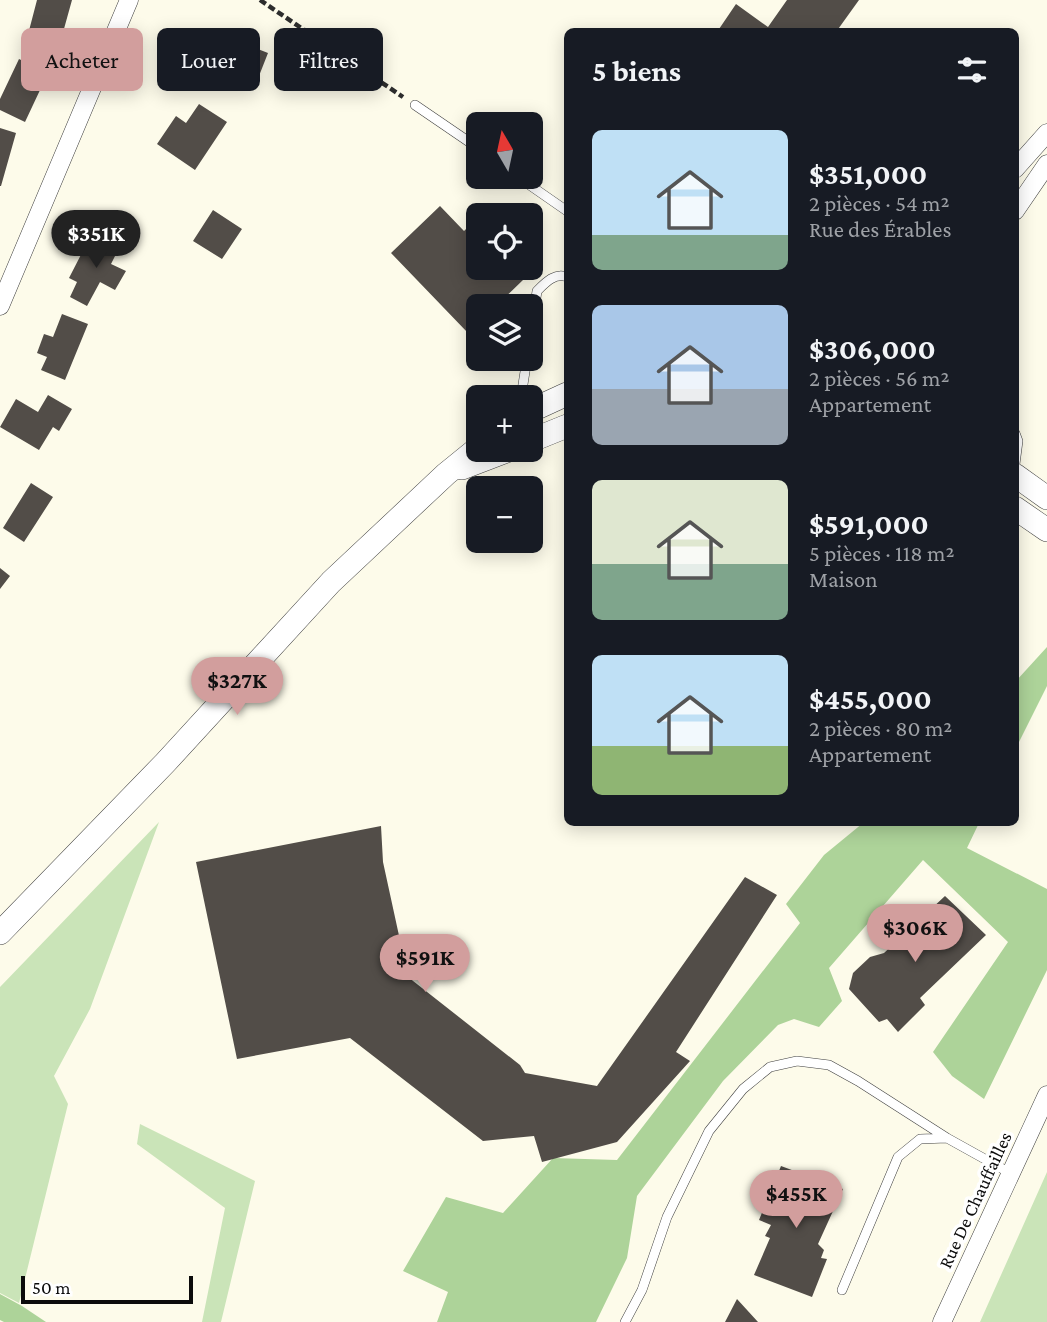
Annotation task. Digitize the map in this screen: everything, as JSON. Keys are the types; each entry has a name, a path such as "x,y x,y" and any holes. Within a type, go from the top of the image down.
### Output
{"street":[{"path":"0,306 129,0"},
{"path":"1019,164 1047,133"},
{"path":"1019,205 1047,164"},
{"path":"543,405 564,395"},
{"path":"543,436 564,427"},
{"path":"0,933 165,763 331,582 466,458"},
{"path":"446,474 478,462"},
{"path":"1019,478 1047,498"},
{"path":"1019,511 1047,530"},
{"name":"Rue De Chauffailles","path":"942,1322 1047,1095"}],"lane":[{"path":"415,105 466,140"},
{"path":"535,189 564,209"},
{"path":"537,294 553,277 564,276"},
{"path":"625,1322 642,1290 667,1217 709,1131 743,1089 770,1067 797,1061 829,1065 947,1138 1010,1173"},
{"path":"842,1290 898,1157 920,1139 947,1138"}],"path":[{"path":"260,0 415,105"}],"green space":[{"path":"1047,647 1047,686 1019,742 1019,678"},
{"path":"159,822 90,1009 54,1076 68,1104 19,1303 0,1293 0,987"},
{"path":"859,826 978,826 967,848 1047,889 1047,970 984,1099 952,1076 933,1052 1008,942 923,860 829,968 842,1001 819,1027 794,1019 778,1025 723,1081 637,1196 627,1258 596,1322 437,1322 448,1292 403,1271 446,1197 503,1213 553,1158 617,1160 800,923 786,904 824,855"},
{"path":"140,1124 255,1181 221,1322 202,1322 225,1208 137,1144"},
{"path":"1047,1172 1047,1322 980,1322"},
{"path":"0,1294 22,1306 46,1322 0,1320"}],"building":[{"path":"37,0 72,0 64,28 30,28"},
{"path":"787,0 859,0 839,28 720,28 736,4 768,27"},
{"path":"260,50 268,53 260,73"},
{"path":"19,59 21,60 21,91 40,91 25,122 0,110 0,99"},
{"path":"199,104 227,122 195,170 157,144 176,116 186,123"},
{"path":"0,128 16,133 1,186 0,186"},
{"path":"440,206 464,231 466,229 466,280 523,280 508,294 466,294 466,331 391,253"},
{"path":"213,210 242,229 222,259 193,241"},
{"path":"102,236 120,246 111,264 126,271 115,290 100,282 87,306 70,297 77,282 69,278 87,243 96,247"},
{"path":"62,314 88,324 65,380 41,370 47,357 37,353 44,334 53,337"},
{"path":"48,395 72,409 59,431 53,427 39,450 0,427 16,399 38,412"},
{"path":"31,483 53,497 24,542 3,528"},
{"path":"0,568 10,576 0,589"},
{"path":"381,826 383,862 408,977 520,1065 525,1073 597,1086 745,877 777,895 676,1052 690,1061 617,1142 542,1162 534,1136 483,1141 350,1038 237,1059 196,862"},
{"path":"945,896 986,935 920,998 925,1005 898,1032 887,1019 879,1022 849,989 853,973 870,957 884,953"},
{"path":"781,1166 843,1189 818,1244 824,1250 821,1258 827,1259 812,1297 754,1275 770,1238 765,1236 771,1225 759,1220"},
{"path":"737,1299 758,1322 725,1322"}]}
